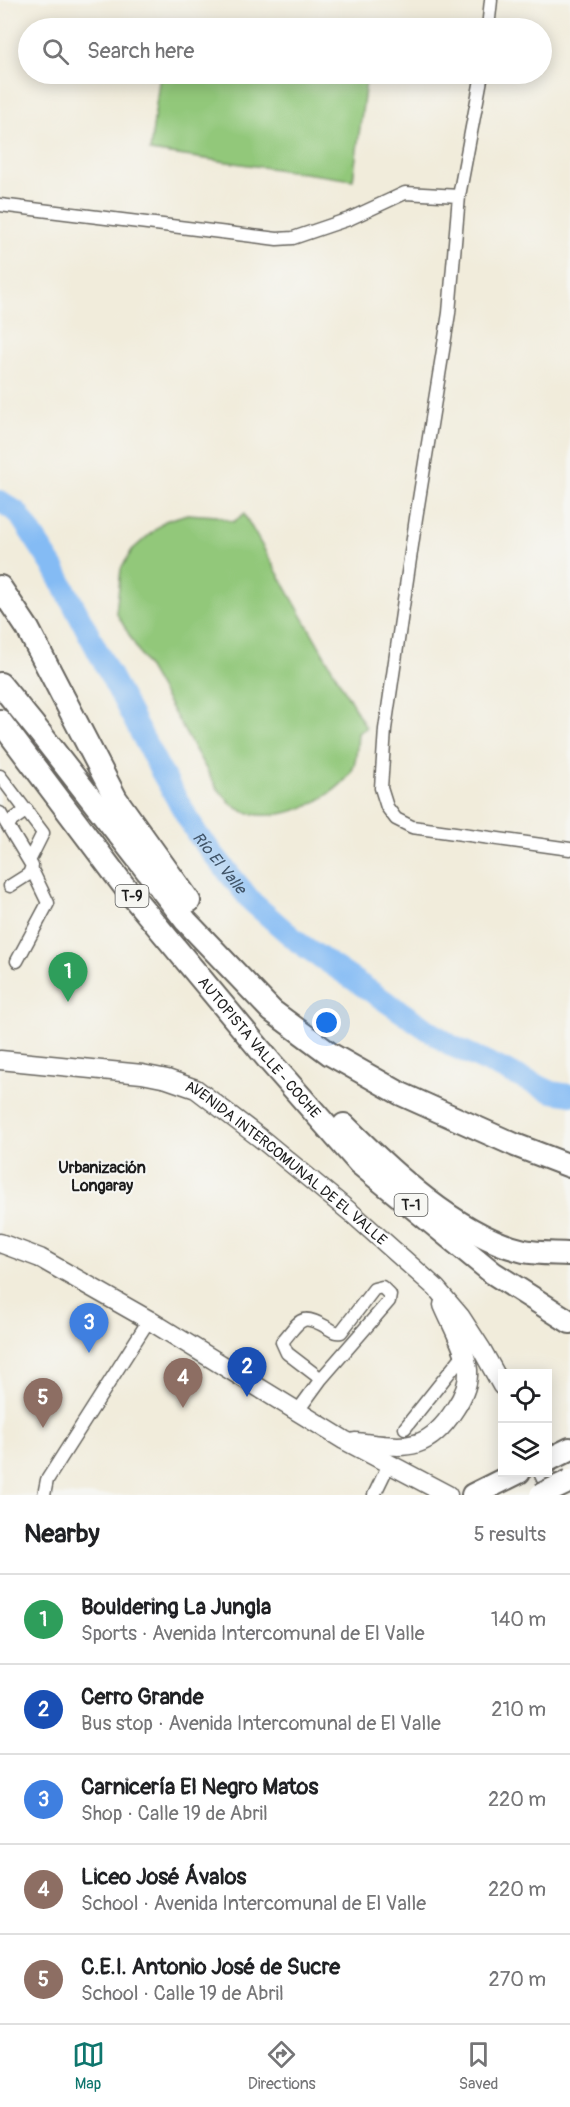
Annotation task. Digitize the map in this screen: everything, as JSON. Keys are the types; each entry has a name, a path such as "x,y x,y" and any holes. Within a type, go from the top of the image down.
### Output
{"highway":[{"path":"0,587 28,629 116,799 249,988"},
{"name":"AUTOPISTA VALLE - COCHE","path":"0,684 186,921 272,1011 330,1054 401,1094 515,1145 570,1166"},
{"name":"AUTOPISTA VALLE - COCHE","path":"0,721 124,886 272,1064 359,1163 493,1273 570,1322"},
{"path":"272,1064 293,1074 364,1145 440,1210 487,1238 524,1251 570,1254"},
{"path":"552,1458 570,1449"},
{"path":"473,1495 511,1477"},
{"path":"541,1495 570,1481"}],"main road":[{"name":"AVENIDA INTERCOMUNAL DE EL VALLE","path":"0,1060 142,1074 167,1079 196,1089 337,1201 436,1288 460,1316 498,1379"},
{"path":"0,1230 19,1238 40,1258"},
{"path":"0,1243 40,1258 149,1320 344,1440 448,1495"},
{"path":"344,1440 404,1447 420,1443 433,1436 446,1424 461,1400 467,1386 468,1369 436,1288"},
{"path":"545,1477 554,1495"}],"street":[{"path":"489,18 492,0"},
{"path":"480,84 459,196 449,313 385,729 381,788 387,807 396,819 412,827 570,849"},
{"path":"0,205 277,240 293,238 339,222 405,193 459,196"},
{"path":"0,776 43,833 30,866 30,874 10,886"},
{"path":"7,824 27,810"},
{"path":"0,813 30,866 46,899 47,907 17,961"},
{"path":"297,1412 321,1379 389,1300 390,1295 382,1287 374,1288 341,1332 332,1331 307,1318 300,1321 282,1342 287,1353 321,1379"},
{"path":"44,1495 47,1480 149,1320"},
{"path":"405,1428 464,1354"},
{"path":"374,1495 389,1464"}],"green space":[{"path":"159,84 366,84 353,180 150,151"},
{"path":"187,514 217,516 233,522 244,514 366,728 358,733 355,760 350,774 340,785 314,803 282,814 266,815 250,813 232,804 217,788 116,612 121,569 132,550 165,521"}],"waterway":[{"name":"Río El Valle","path":"0,501 18,513 54,568 159,768 197,834 252,902 299,943 452,1046 552,1092 570,1095"}],"place":[{"name":"Bouldering La Jungla","path":"68,1002"},
{"name":"Carnicería El Negro Matos","path":"89,1353"},
{"name":"Cerro Grande","path":"247,1397"},
{"name":"Liceo José Ávalos","path":"183,1408"},
{"name":"C.E.I. Antonio José de Sucre","path":"43,1428"}],"district":[{"name":"Urbanización Longaray","path":"102,1176"}]}
